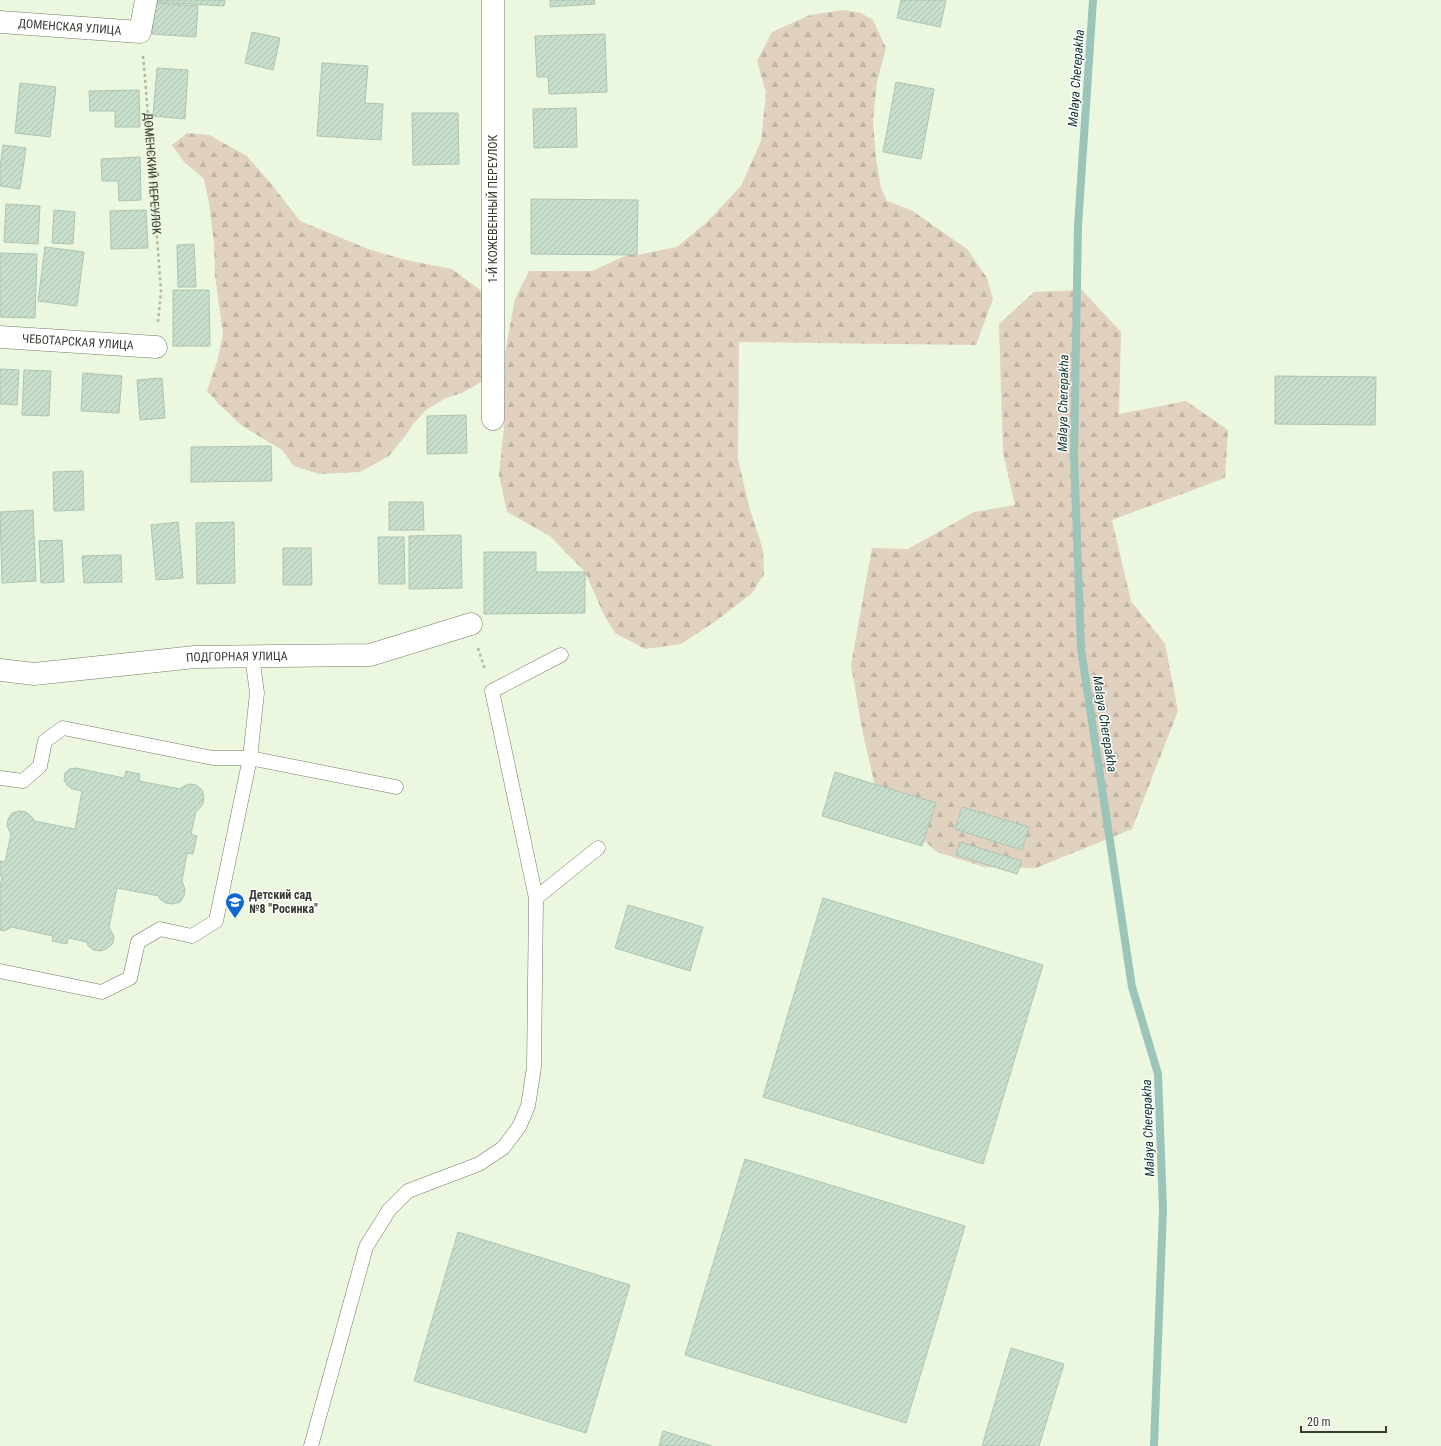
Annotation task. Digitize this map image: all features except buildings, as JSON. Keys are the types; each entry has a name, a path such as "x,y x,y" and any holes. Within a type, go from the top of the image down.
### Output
{"street":[{"path":"140,32 146,0"},
{"name":"1-Й КОЖЕВЕННЫЙ ПЕРЕУЛОК","path":"493,0 493,419"},
{"name":"ДОМЕНСКАЯ УЛИЦА","path":"0,22 140,32"},
{"name":"ЧЕБОТАРСКАЯ УЛИЦА","path":"0,337 156,347"},
{"name":"ПОДГОРНАЯ УЛИЦА","path":"0,670 34,674 195,657 370,655 471,624"}],"lane":[{"path":"311,1446 366,1247 389,1210 408,1191 479,1164 503,1148 519,1127 528,1106 534,1066 536,898 492,691 561,655"},
{"path":"0,971 102,992 130,978 138,942 160,929 192,936 216,921 250,758 257,693 252,656"},
{"path":"0,778 23,781 40,766 45,741 63,728 213,758 250,758 396,786"},
{"path":"536,898 598,848"}],"path":[{"name":"ДОМЕНСКИЙ ПЕРЕУЛОК","path":"140,32 146,77 162,291 156,347"},
{"path":"471,624 492,691"}],"green space":[{"path":"843,10 861,13 873,20 886,48 877,82 873,121 876,158 881,188 887,201 911,210 967,249 987,278 993,299 976,345 739,342 738,459 749,506 763,550 764,574 752,593 716,621 681,644 645,649 615,633 604,615 585,572 550,536 507,512 499,475 504,426 505,353 515,299 529,271 592,271 627,255 637,255 677,247 707,222 741,186 761,141 766,93 757,61 772,32 810,15"},
{"path":"187,133 209,135 247,156 300,221 368,249 406,260 452,269 484,293 481,343 486,361 483,381 462,393 446,398 427,409 414,423 389,456 360,472 319,474 294,466 282,450 241,425 207,391 217,362 223,334 215,276 214,244 209,203 204,179 184,162 172,145"},
{"path":"1082,290 1121,332 1119,414 1186,401 1228,430 1225,478 1112,520 1131,601 1165,644 1178,711 1132,829 1036,868 984,867 937,852 898,817 875,786 862,729 851,665 872,548 908,549 974,512 1015,505 1003,453 999,324 1034,292"}],"waterway":[{"name":"Malaya Cherepakha","path":"1093,0 1078,226 1074,456 1081,649 1132,987 1158,1074 1163,1210 1154,1446"}],"place":[{"name":"Детский сад №8 \"Росинка\"","path":"235,919"}]}
